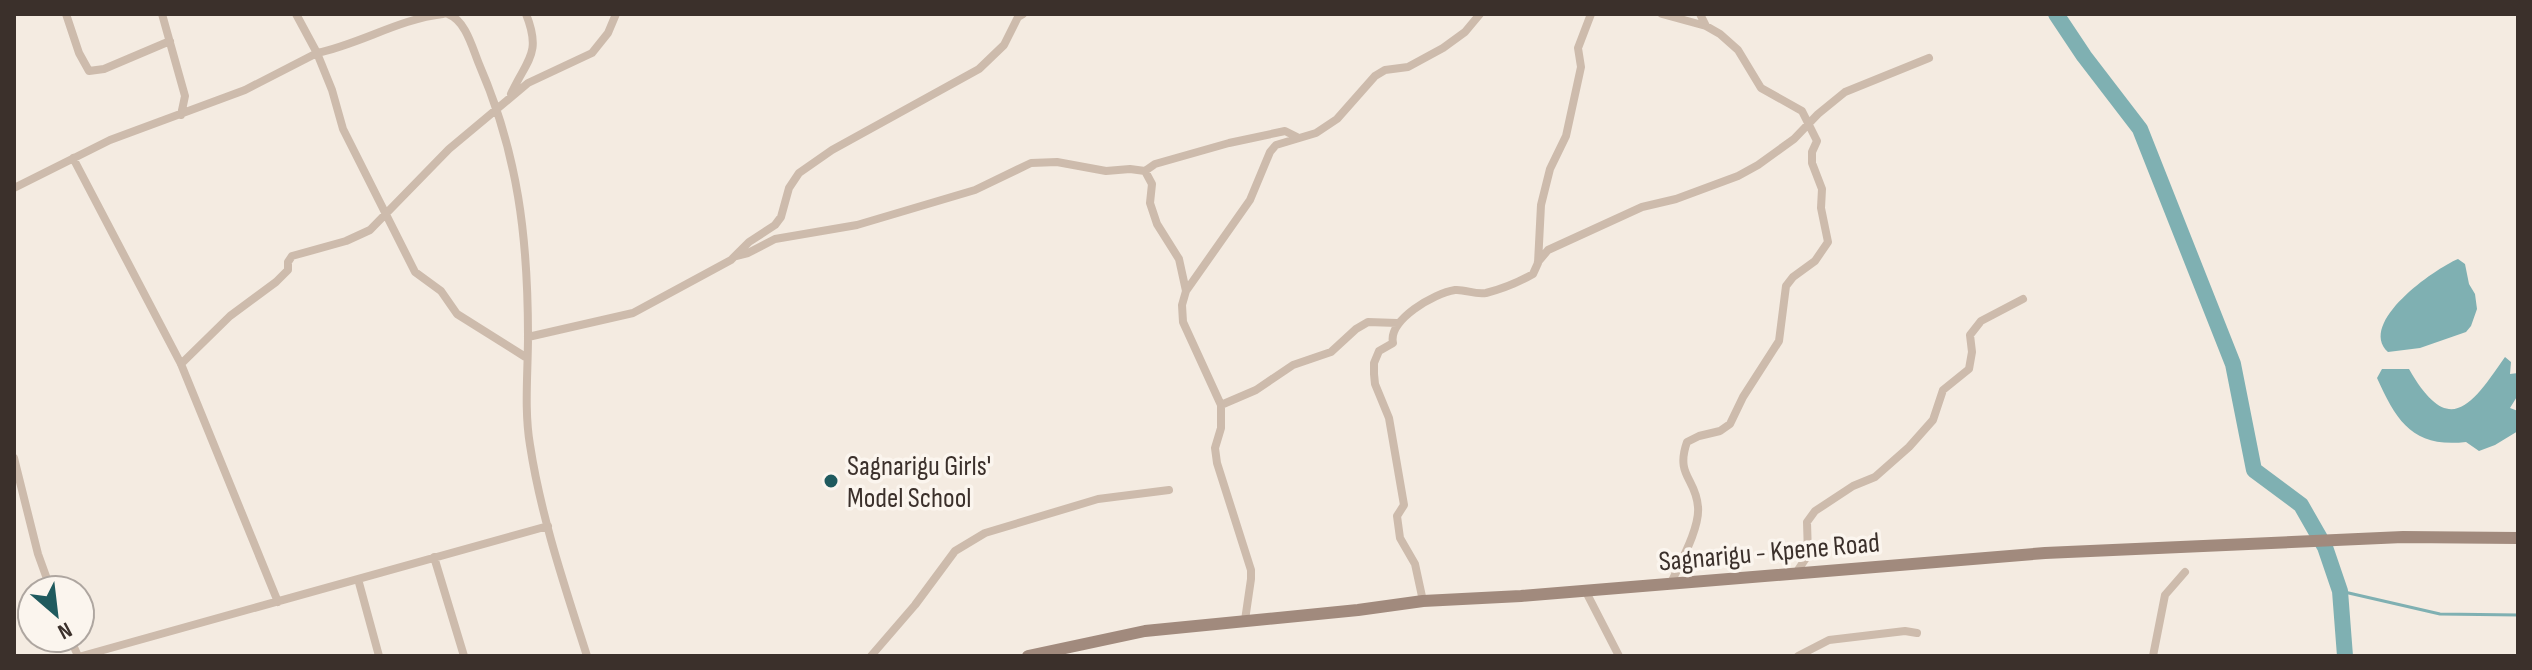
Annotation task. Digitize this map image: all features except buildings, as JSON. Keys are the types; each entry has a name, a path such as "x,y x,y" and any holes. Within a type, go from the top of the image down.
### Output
{"street":[{"path":"66,14 79,53 89,71 104,69 170,41"},
{"path":"162,14 185,96 181,115"},
{"path":"296,14 317,53 343,129 415,272 441,291 457,314 527,358"},
{"path":"14,188 110,140 245,90 317,53 421,18 446,14 457,19 497,108 519,190 528,337 526,389 529,441 548,526 587,656"},
{"path":"510,97 534,48 535,37 526,14"},
{"path":"181,364 241,308 276,282 288,270 292,256 363,234 449,149 510,97 528,83 592,53 608,33 616,14"},
{"path":"736,256 749,242 775,225 781,217 789,188 799,173 832,150 979,69 1004,45 1018,17 1023,14"},
{"path":"1245,620 1251,570 1217,463 1215,448 1221,428 1221,405 1183,322 1182,305 1186,291 1250,200 1270,152 1276,145 1316,133 1337,119 1375,76 1385,70 1408,67 1443,48 1465,32 1480,14"},
{"path":"1662,14 1706,26 1732,44 1761,88 1802,111 1817,141 1812,152 1812,163 1822,189 1821,208 1828,242 1815,261 1786,286 1779,341 1743,397 1730,424 1720,431 1687,442 1682,466 1696,495 1699,511 1671,583"},
{"path":"1700,14 1706,26"},
{"path":"1538,263 1541,205 1550,169 1569,125 1581,67 1578,48 1588,16"},
{"path":"1423,601 1415,564 1400,538 1397,516 1404,505 1389,418 1375,384 1374,363 1379,351 1393,343 1391,334 1397,323 1419,306 1453,290 1481,294 1523,280 1533,274 1548,250 1642,207 1676,199 1738,176 1758,165 1845,92 1929,58"},
{"path":"528,337 633,313 736,256 775,239 857,225 975,190 1031,163 1057,162 1106,171 1145,171 1155,164 1229,143 1285,131 1298,137"},
{"path":"73,158 181,364 278,602"},
{"path":"1145,171 1152,184 1150,203 1157,224 1179,259 1186,291"},
{"path":"1796,573 1808,555 1807,522 1815,511 1853,486 1875,477 1923,433 1933,420 1943,390 1969,369 1972,352 1970,335 1981,321 2023,299"},
{"path":"1221,405 1256,390 1293,365 1331,352 1368,322 1397,323"},
{"path":"14,458 45,574"},
{"path":"871,656 915,605 955,551 985,533 1098,499 1169,490"},
{"path":"80,656 108,652 548,526"},
{"name":"Sagnarigu - Kpene Road","path":"1028,656 1145,631 1423,601 2045,553 2403,537 2518,538"},
{"path":"434,557 464,656"},
{"path":"2153,656 2165,595 2185,572"},
{"path":"358,579 379,656"},
{"path":"1585,590 1619,656"},
{"path":"1798,656 1829,640 1905,631 1917,633"}],"water":[{"path":"2458,259 2465,264 2469,284 2475,294 2477,309 2471,326 2466,332 2420,348 2388,352 2381,340 2382,327 2390,312 2417,285"},
{"path":"2505,357 2511,362 2510,374 2518,373 2518,395 2510,408 2518,411 2518,431 2479,451 2466,442 2433,441 2409,429 2392,407 2377,378 2382,369 2409,369 2436,404 2448,409 2459,408 2481,389"}],"waterway":[{"path":"2056,14 2140,129 2233,364 2254,470 2301,505 2325,547 2340,591 2345,656"},
{"path":"2340,591 2440,614 2518,615"}],"place":[{"name":"Sagnarigu Girls' Model School","path":"831,481"}]}
